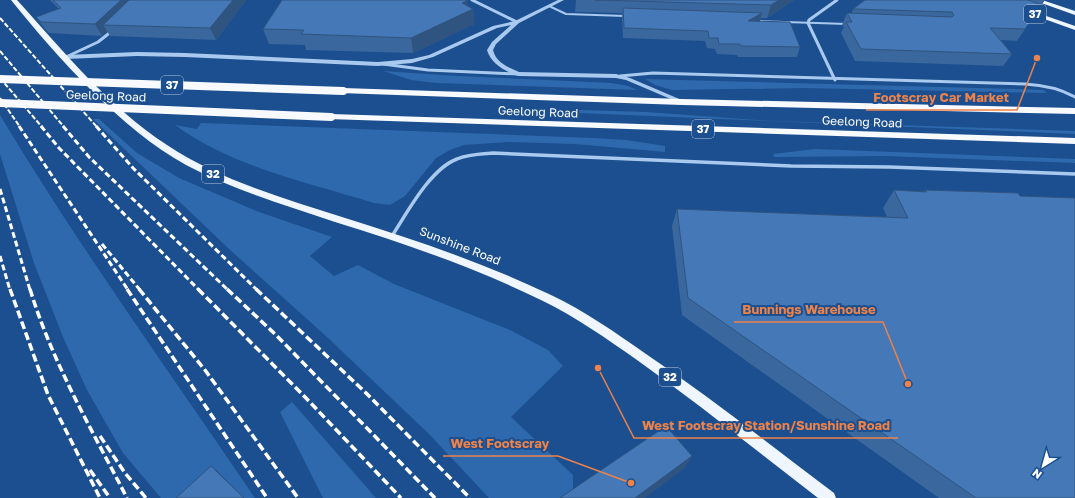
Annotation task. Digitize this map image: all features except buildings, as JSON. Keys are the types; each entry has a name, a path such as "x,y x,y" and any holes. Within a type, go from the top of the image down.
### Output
{"highway":[{"name":"Geelong Road","path":"0,79 682,102 1075,111"},
{"name":"Geelong Road","path":"0,103 331,117 1075,141"}],"main road":[{"name":"32","path":"14,0 66,57"},
{"name":"37","path":"1036,0 1075,13"},
{"name":"37","path":"1017,7 1075,28"},
{"name":"Sunshine Road","path":"66,57 113,106 160,144 187,162 262,194 392,236 486,270 549,299 592,324 666,374 829,498"}],"street":[{"path":"472,0 517,22"},
{"path":"378,64 425,58 437,54 495,27 517,22 562,0"},
{"path":"835,80 808,23 809,20 837,0"},
{"path":"517,22 494,43 490,50 492,57 497,62 518,74"},
{"path":"66,57 98,42 114,28"},
{"name":"Geelong Road","path":"66,57 137,54 185,55 378,64 428,70 518,74 616,76 653,73 835,80 1038,85 1063,90 1075,97"},
{"name":"Geelong Road","path":"616,76 628,79 682,102"},
{"path":"392,236 434,175 455,159 471,154 547,155 791,166 1075,174"}],"lane":[{"path":"549,6 566,14 628,16"},
{"path":"752,21 853,24"}],"shaded area":[{"path":"383,71 612,83 628,86 637,90 436,83 411,80"},
{"path":"645,79 1016,89 1043,90 1047,93 804,88 672,90 655,85"},
{"path":"579,110 646,112 772,121 1075,131 1075,134 579,113"},
{"path":"0,115 61,213 255,498 244,498 216,470 187,498 161,498 123,453 87,390 63,337 34,263 0,154"},
{"path":"93,119 99,119 137,153 179,178 259,212 332,237 310,256 334,276 358,265 394,284 510,330 548,350 563,366 511,417 573,475 573,498 489,498 428,433 327,337 229,249"},
{"path":"201,123 627,140 665,146 665,152 575,144 509,142 464,145 450,150 436,158 405,196 390,205 374,203 245,163 197,140 175,125 197,129"},
{"path":"815,149 1075,159 1075,163 886,156 774,157 773,154"},
{"path":"292,402 376,498 323,498 280,412"}],"railway":[{"path":"0,18 97,127"},
{"path":"0,51 64,127"},
{"path":"0,78 42,127"},
{"path":"0,98 20,127"},
{"path":"19,126 128,290"},
{"path":"41,126 59,148 199,290"},
{"path":"63,126 89,157 228,290"},
{"path":"96,126 133,168 257,290"},
{"path":"0,189 30,290"},
{"path":"102,244 140,290"},
{"path":"0,256 10,290"},
{"path":"10,289 48,395 100,498"},
{"path":"30,289 39,316 61,369 127,498"},
{"path":"127,289 267,498"},
{"path":"139,289 205,370 298,498"},
{"path":"198,289 305,397 401,498"},
{"path":"227,289 276,335 435,498"},
{"path":"256,289 366,393 470,498"},
{"path":"100,436 125,473 146,498"},
{"path":"90,470 110,498"}],"place":[{"name":"Footscray Car Market","path":"1037,58"},
{"name":"West Footscray Station/Sunshine Road","path":"598,368"},
{"name":"Bunnings Warehouse","path":"908,384"},
{"name":"West Footscray","path":"631,483"}]}
